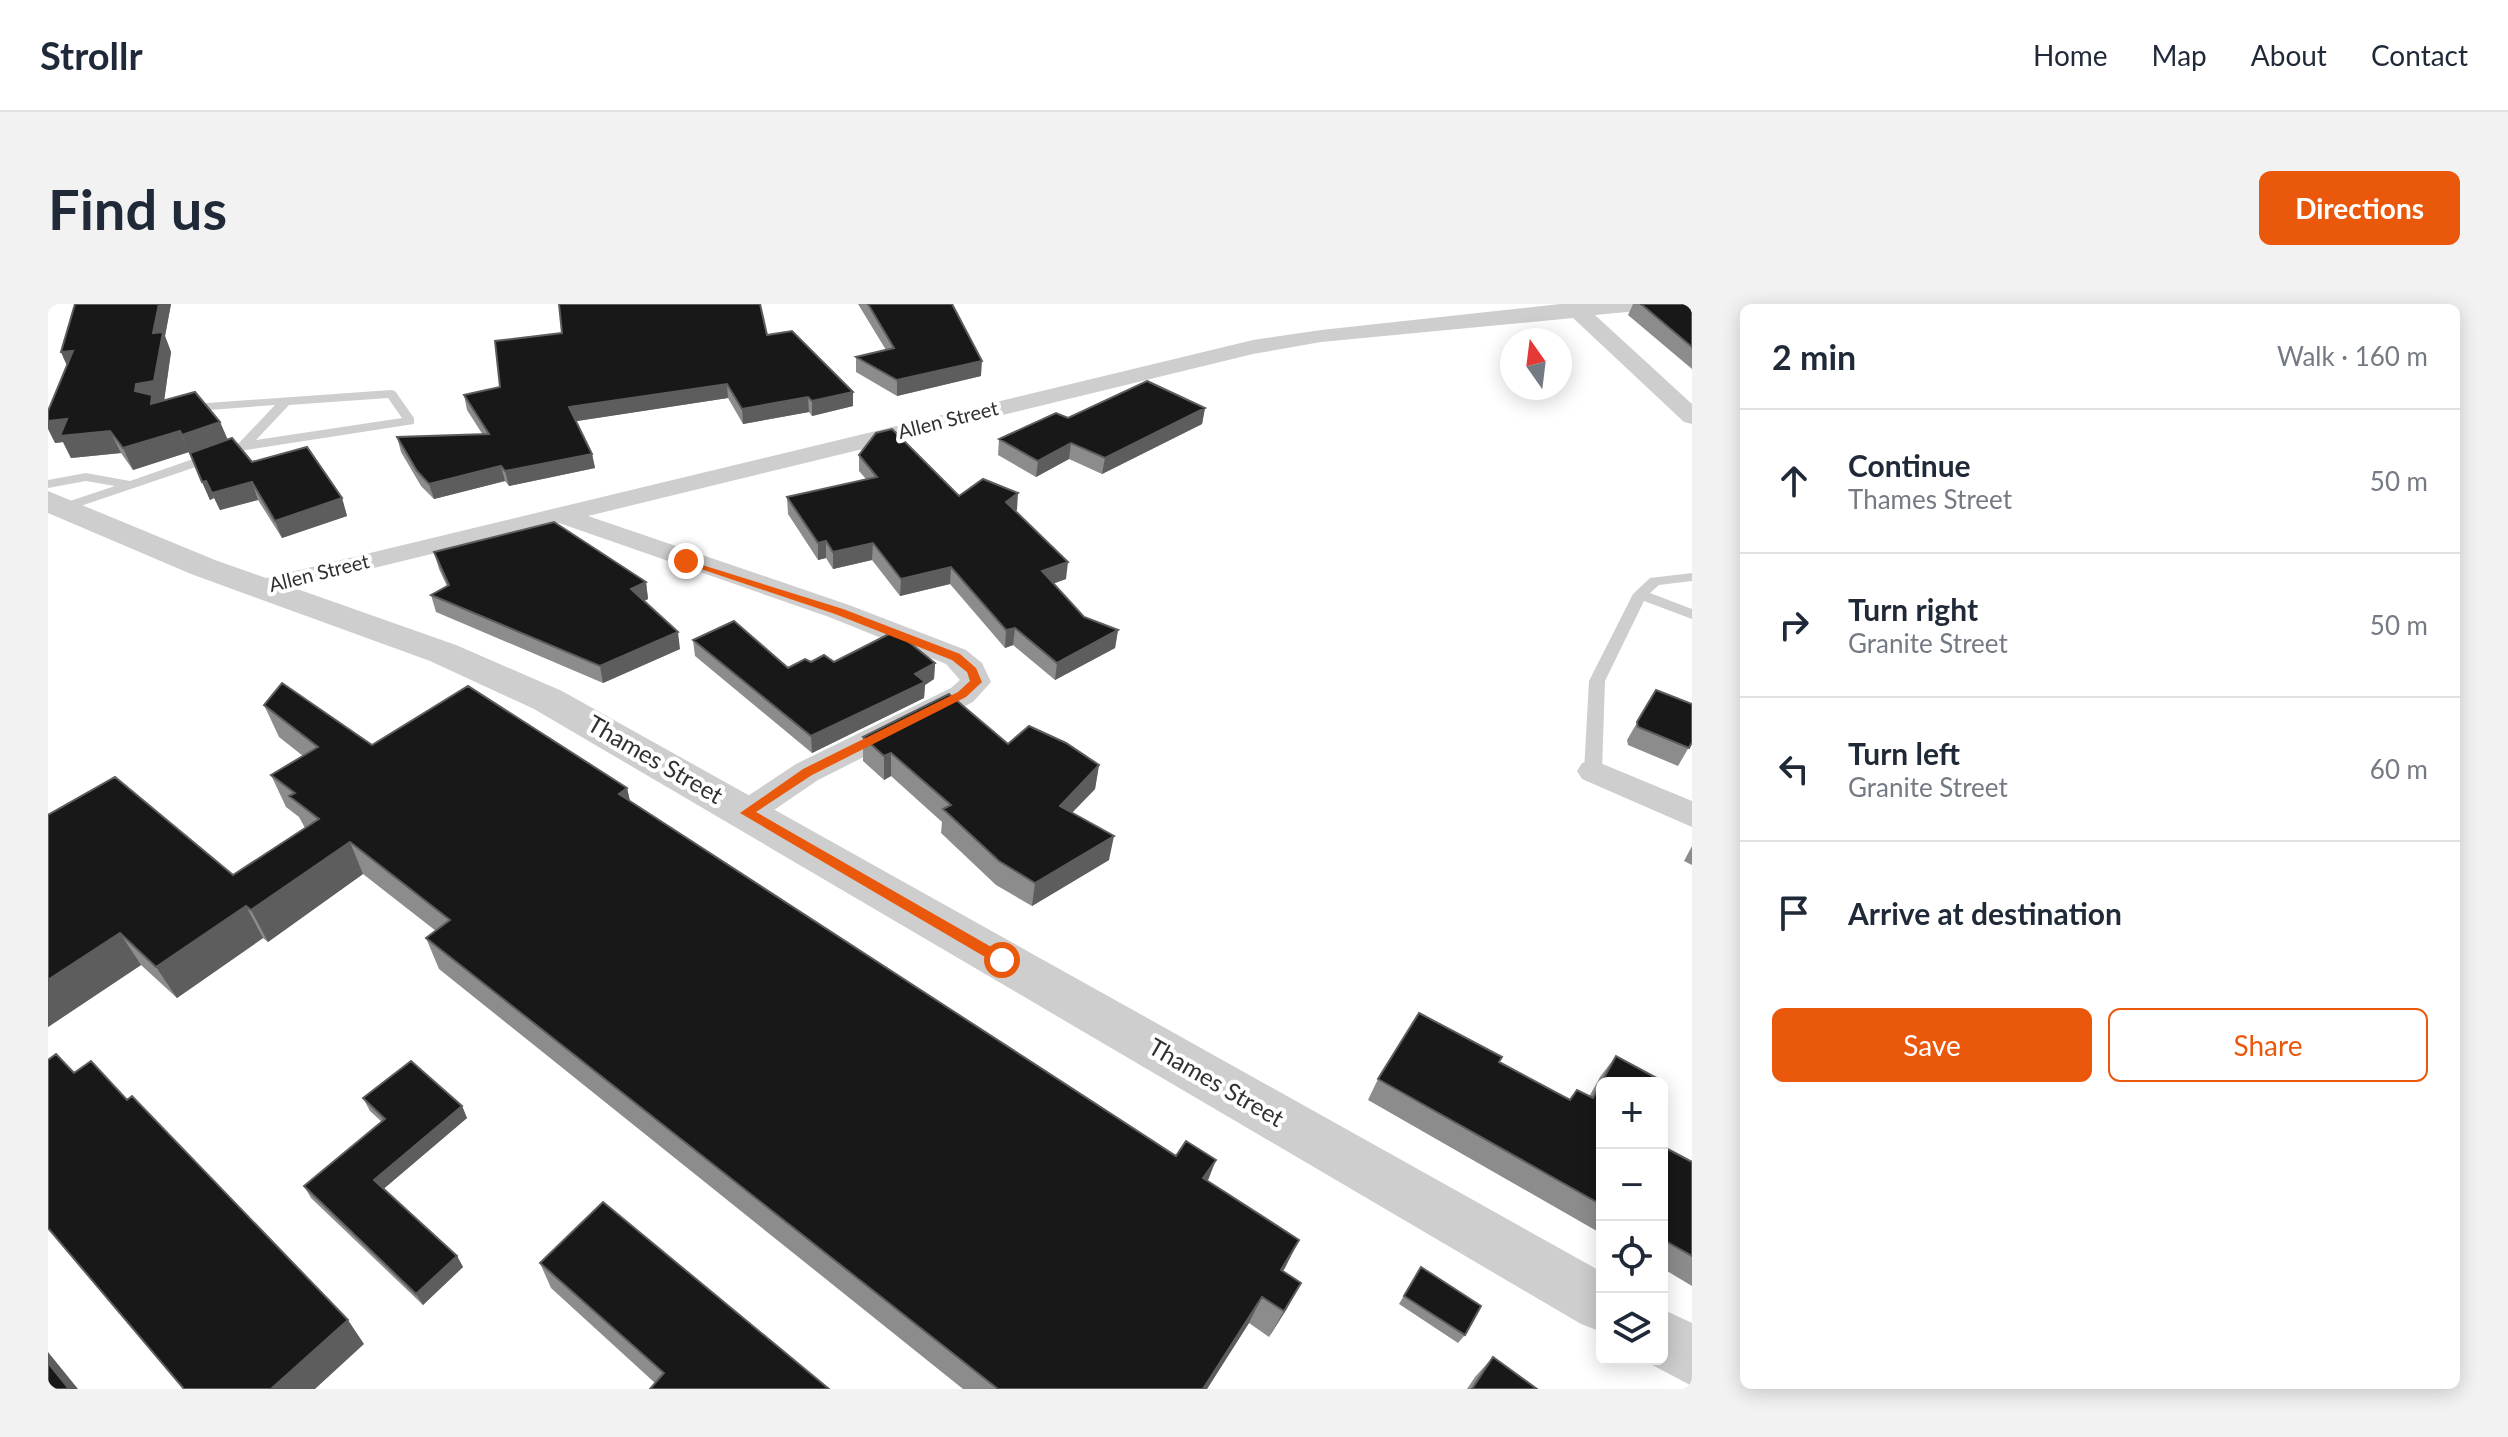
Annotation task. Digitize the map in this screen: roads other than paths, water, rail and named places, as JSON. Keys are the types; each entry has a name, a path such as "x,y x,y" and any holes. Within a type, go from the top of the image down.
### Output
{"street":[{"name":"Allen Street","path":"258,588 1253,347 1321,336 1574,307 1648,304"},
{"path":"1574,307 1692,417"},
{"name":"Thames Street","path":"53,498 258,588 443,653 548,700 1596,1301"},
{"path":"558,514 839,611 956,657 972,670 976,682 962,695 807,772 746,813"},
{"path":"1593,771 1692,815"},
{"path":"1668,1342 1692,1356"}],"lane":[{"path":"53,498 127,484 244,446 410,421 391,394 167,409"},
{"path":"244,446 285,402"},
{"path":"53,498 86,477 127,484"},
{"path":"1593,771 1597,681 1640,594 1655,581 1692,577"},
{"path":"1640,594 1692,614"}]}
